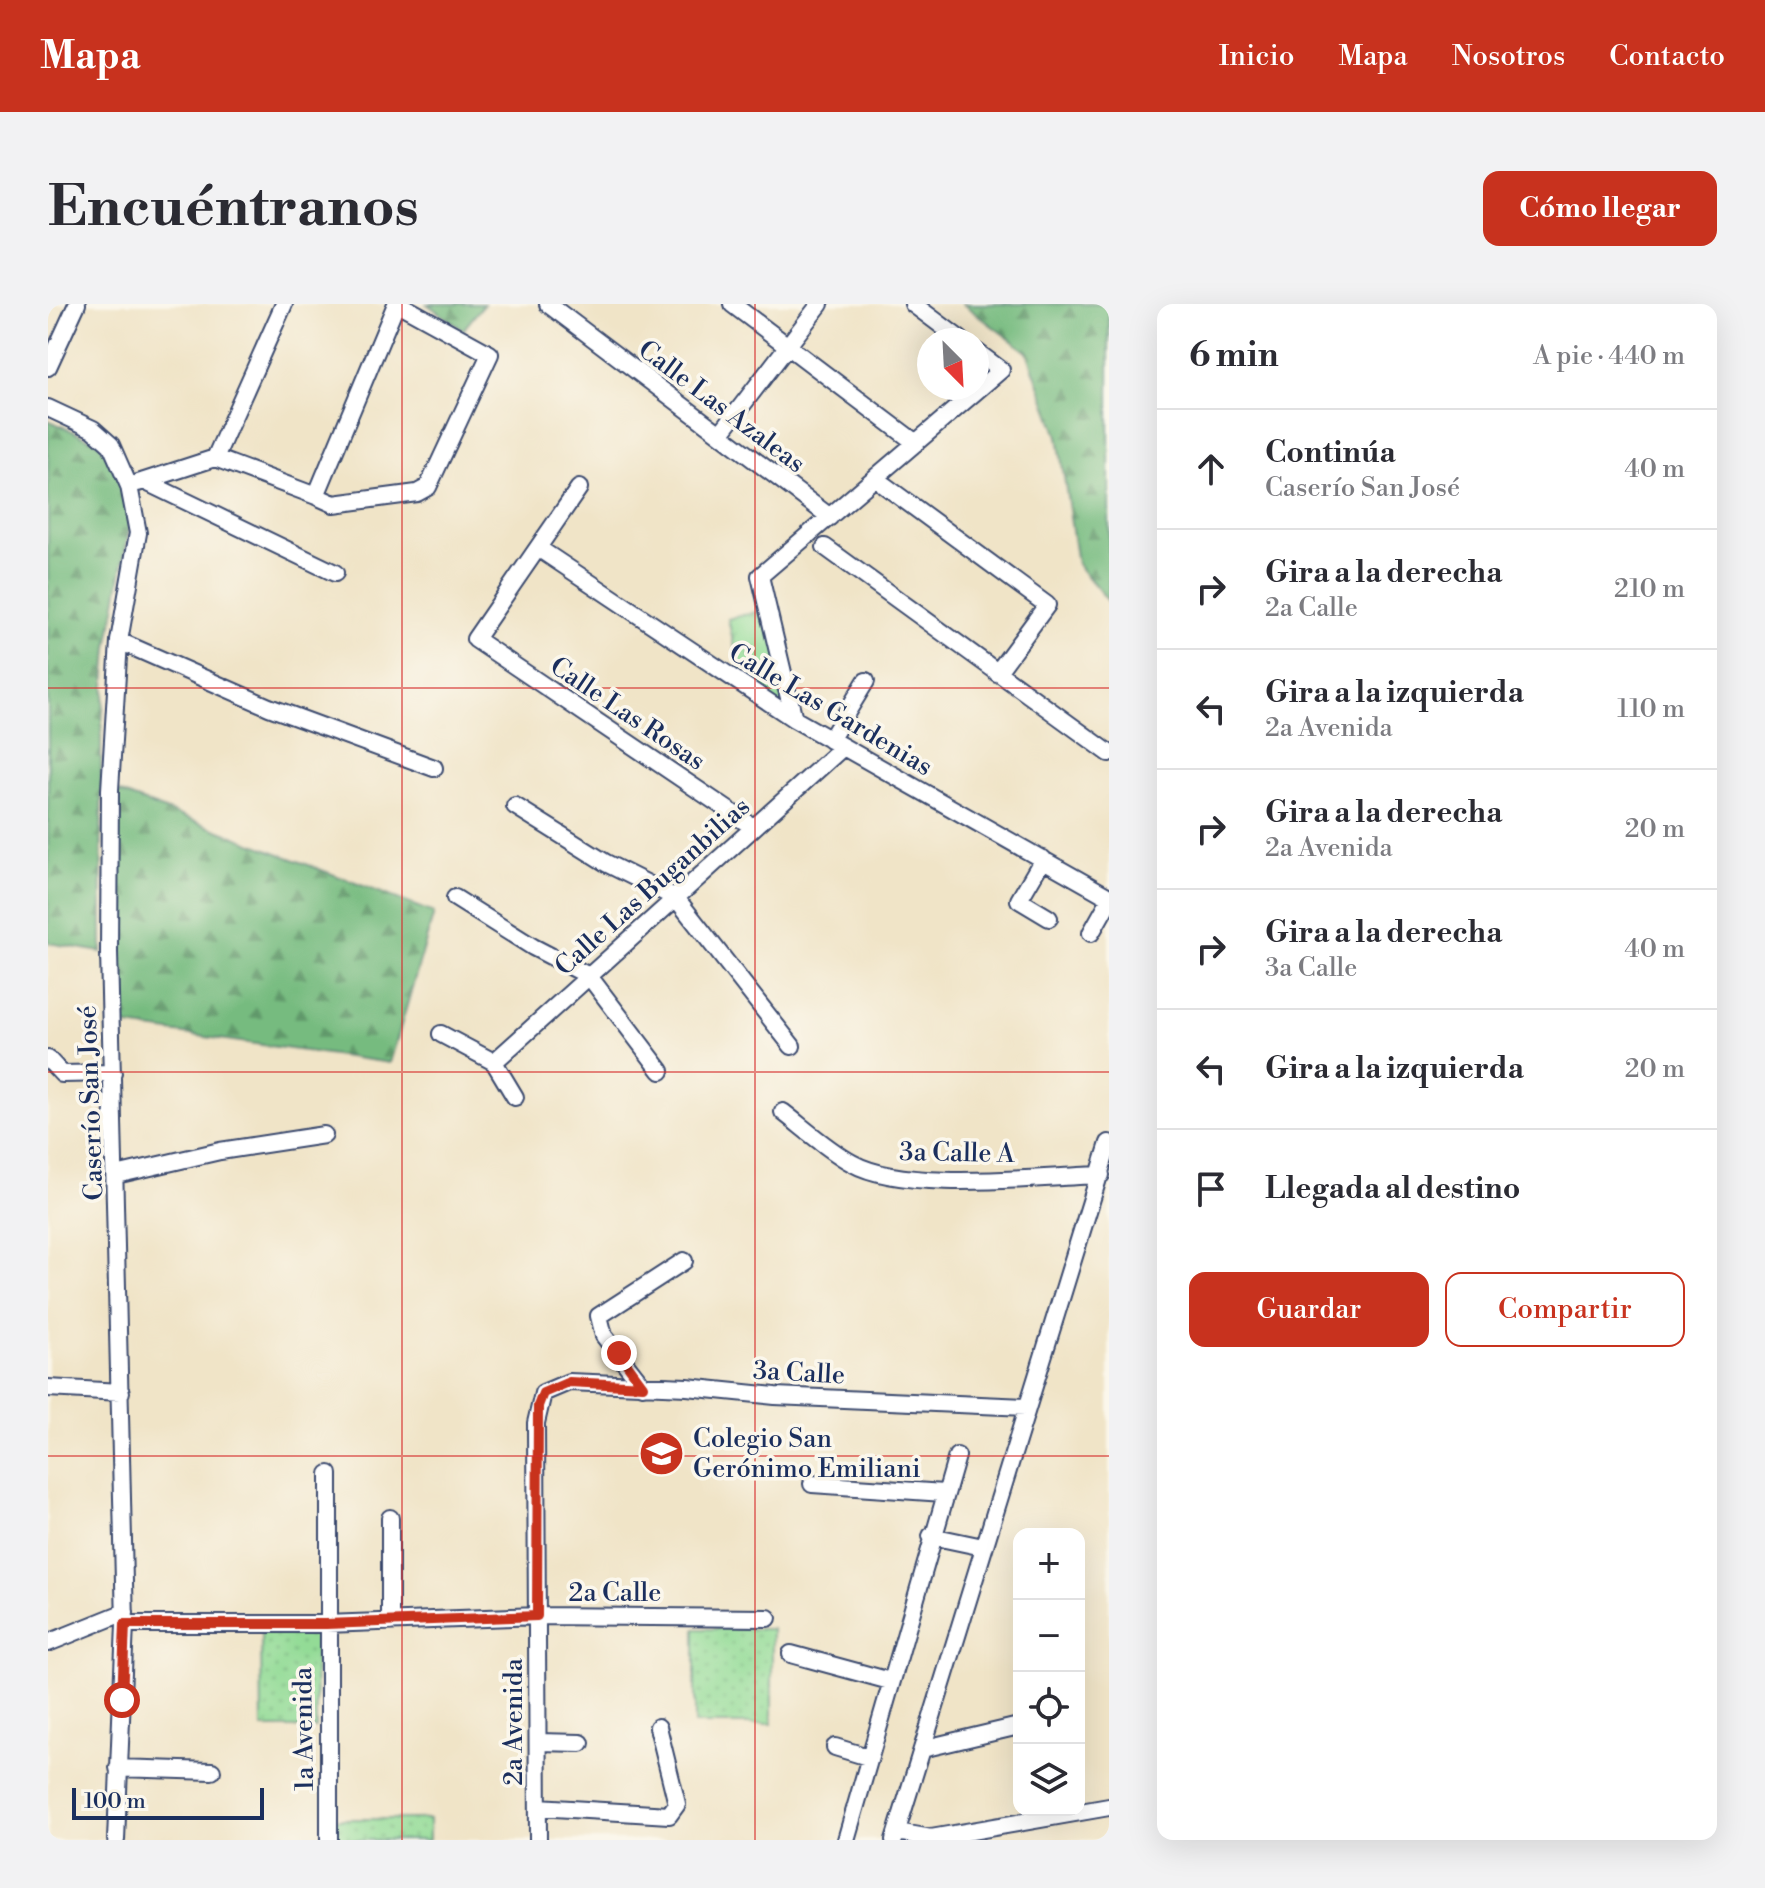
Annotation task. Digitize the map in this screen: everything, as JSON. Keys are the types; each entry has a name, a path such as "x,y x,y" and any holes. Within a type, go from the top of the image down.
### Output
{"street":[{"path":"48,367 77,304"},
{"path":"215,458 284,304"},
{"path":"137,483 215,458 334,504 417,493 428,487 490,354 398,304 316,496"},
{"name":"Calle Las Azaleas","path":"548,304 830,517"},
{"path":"732,304 916,443"},
{"path":"720,434 820,304"},
{"path":"913,304 945,328"},
{"path":"989,361 1001,370 989,380"},
{"path":"794,719 760,576 966,400"},
{"name":"Caserío San José","path":"48,408 93,429 111,445 137,483 138,533 119,641 110,790 109,952 125,1618 116,1840"},
{"path":"137,483 335,573"},
{"path":"884,485 1047,605 997,673"},
{"path":"538,548 579,488"},
{"path":"825,547 1109,753"},
{"name":"Calle Las Rosas","path":"538,548 475,639 753,827"},
{"name":"Calle Las Gardenias","path":"538,548 794,719 1109,899"},
{"path":"119,641 269,707 434,768"},
{"name":"Calle Las Buganbilias","path":"494,1062 753,827 837,743 866,681"},
{"path":"515,806 606,863 676,898 792,1046"},
{"path":"1043,859 1019,900 1049,918"},
{"path":"455,898 533,947 589,976 661,1071"},
{"path":"1091,933 1109,899"},
{"path":"441,1034 494,1062 515,1097"},
{"path":"48,1059 62,1074 113,1073"},
{"name":"3a Calle A","path":"783,1112 853,1164 891,1175 934,1180 1101,1175"},
{"path":"116,1175 220,1151 324,1135"},
{"path":"1109,1143 895,1836 931,1838 1109,1807"},
{"path":"643,1386 604,1336 599,1316 684,1261"},
{"name":"3a Calle","path":"569,1382 775,1396 1026,1407"},
{"name":"2a Avenida","path":"538,1840 538,1406 543,1393 569,1382"},
{"path":"48,1388 121,1392"},
{"path":"846,1840 931,1536 957,1456"},
{"name":"1a Avenida","path":"329,1474 326,1624 329,1840"},
{"path":"812,1484 944,1493"},
{"path":"390,1518 390,1622"},
{"path":"931,1536 983,1547"},
{"name":"2a Calle","path":"125,1618 326,1624 537,1616 768,1618"},
{"path":"48,1643 125,1618"},
{"path":"791,1654 890,1681"},
{"path":"538,1807 669,1815 677,1804 658,1727"},
{"path":"922,1749 1013,1727"},
{"path":"538,1742 581,1743"},
{"path":"835,1747 868,1757"},
{"path":"118,1768 212,1771"}],"green space":[{"path":"427,304 484,304 463,330"},
{"path":"963,304 1109,304 1109,602 1077,564 1058,436 1027,352"},
{"path":"48,420 99,443 127,491 129,529 108,648 101,735 102,952 48,943"},
{"path":"768,609 794,719 744,687 728,619"},
{"path":"118,792 434,913 390,1063 120,1025"},
{"path":"695,1629 772,1629 772,1724 695,1724"},
{"path":"315,1631 316,1728 262,1728 261,1632"},
{"path":"334,1819 429,1819 429,1840 333,1840"}],"place":[{"name":"Colegio San Gerónimo Emiliani","path":"662,1453"}],"route":[{"path":"122,1700 125,1624 326,1624 537,1616 538,1406 543,1393 555,1385 569,1382 643,1386 619,1353"}]}
